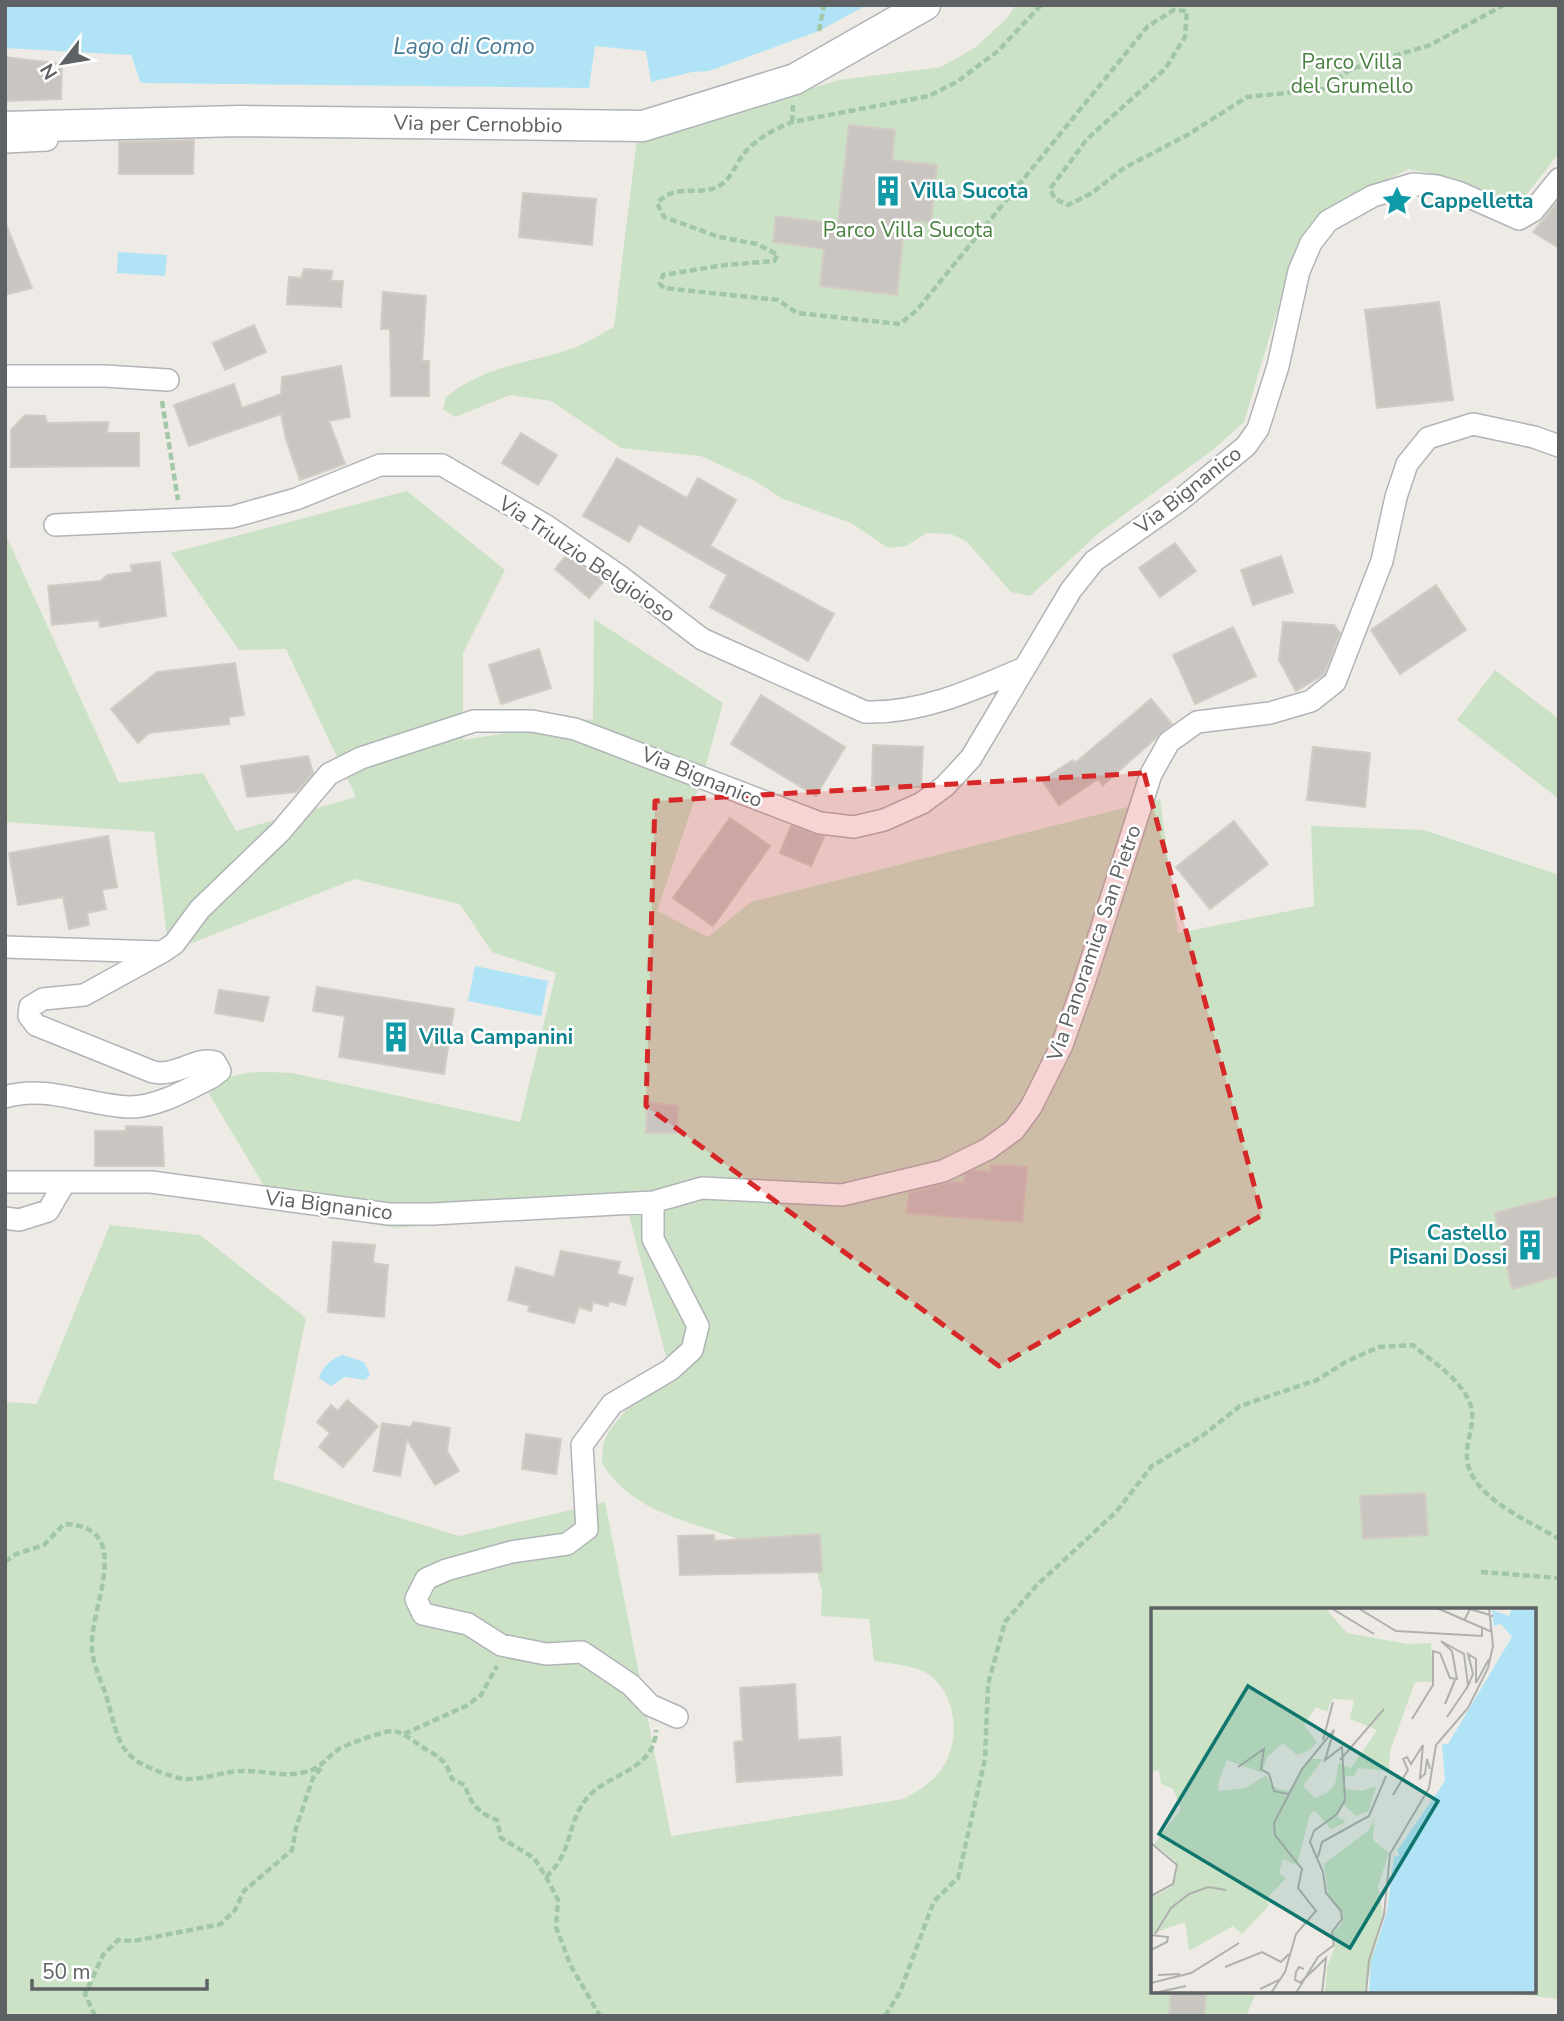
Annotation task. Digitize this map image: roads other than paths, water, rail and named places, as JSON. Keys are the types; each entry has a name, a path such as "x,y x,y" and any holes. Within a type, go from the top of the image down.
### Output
{"main road":[{"name":"Via per Cernobbio","path":"5,127 240,121 643,126 794,79 925,5"}],"street":[{"path":"5,142 105,135 105,124"},
{"name":"Via Bignanico","path":"5,1097 18,1093 48,1094 132,1107 155,1102 186,1090 220,1071 215,1062 206,1059 166,1075 153,1072 36,1025 29,1016 30,1007 43,999 84,995 174,944 200,909 280,832 329,774 360,758 433,732 474,721 499,719 575,729 820,823 854,827 884,820 922,803 945,786 971,758 1071,590 1094,561 1224,466 1246,446 1258,429 1278,366 1299,271 1311,243 1328,221 1373,196 1413,184 1437,186 1458,192 1519,219 1533,211 1559,179"},
{"path":"5,376 104,376 165,380"},
{"name":"Via Panoramica San Pietro","path":"653,1202 702,1188 842,1195 943,1171 988,1150 1014,1130 1031,1107 1062,1045 1151,774 1169,742 1197,722 1270,713 1311,701 1335,682 1382,561 1396,497 1407,464 1428,438 1473,424 1534,437 1559,446"},
{"name":"Via Triulzio Belgioioso","path":"55,525 232,517 296,499 380,465 442,465 545,525 621,577 702,639 865,712 890,713 964,694 1024,668"},
{"path":"5,947 162,952"},
{"name":"Via Bignanico","path":"5,1182 151,1182 389,1214 653,1202"},
{"path":"5,1218 19,1220 48,1211 65,1182"},
{"path":"653,1202 653,1239 698,1326 692,1350 670,1370 612,1404 582,1446 587,1529 567,1544 511,1552 446,1570 426,1579 416,1598 423,1614 468,1624 501,1645 546,1654 582,1652 631,1685 650,1705 677,1717"}],"water":[{"name":"Lago di Como","path":"5,5 867,5 819,31 709,71 692,72 651,82 646,51 595,46 589,88 141,83 131,55 5,48"},
{"path":"118,252 167,255 165,276 117,273"},
{"path":"475,966 548,981 541,1016 468,1001"},
{"path":"343,1355 364,1362 370,1375 365,1380 345,1377 331,1386 319,1378 328,1363"}],"place":[{"name":"Villa Sucota","path":"888,191"},
{"name":"Cappelletta","path":"1397,201"},
{"name":"Villa Campanini","path":"396,1037"},
{"name":"Castello Pisani Dossi","path":"1530,1245"}],"park label":[{"name":"Parco Villa del Grumello","path":"1352,74"},
{"name":"Parco Villa Sucota","path":"908,230"}]}
